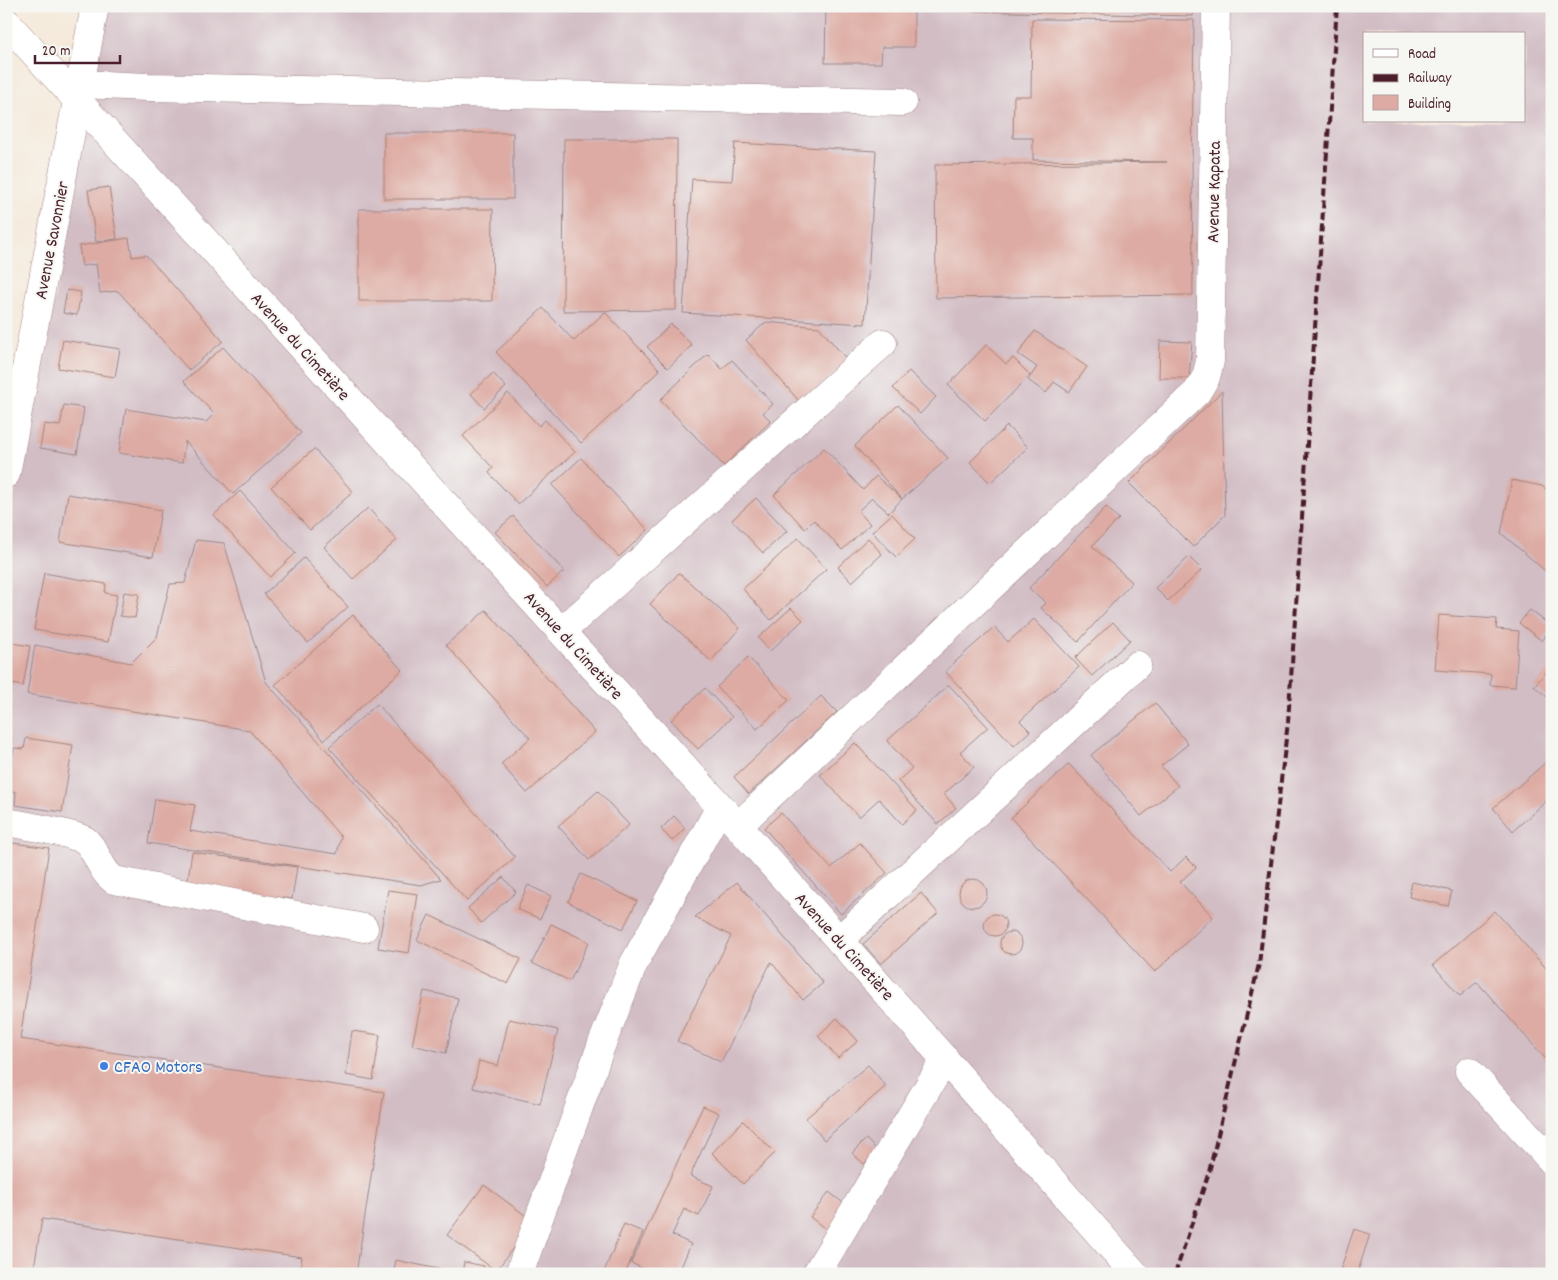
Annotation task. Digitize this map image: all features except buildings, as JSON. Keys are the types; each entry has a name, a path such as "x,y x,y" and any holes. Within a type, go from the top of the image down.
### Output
{"street":[{"name":"Avenue Savonnier","path":"6,474 95,6"},
{"name":"Avenue Kapata","path":"738,826 1197,392 1206,377 1210,361 1216,6"},
{"name":"Avenue du Cimetière","path":"6,22 79,92 112,140 738,826 1135,1274"},
{"path":"79,92 158,88 903,102"},
{"path":"562,631 883,343"},
{"path":"839,940 1137,665"},
{"path":"519,1274 600,1046 634,963 720,807"},
{"path":"6,822 83,838 94,849 106,875 114,880 364,928"},
{"path":"816,1274 945,1058"},
{"path":"1469,1071 1552,1161"}],"shaded area":[{"path":"107,6 1552,6 1552,1274 6,1274 6,532 51,315"}],"railway":[{"path":"1175,1274 1209,1172 1259,964 1288,722 1337,6"}],"place":[{"name":"CFAO Motors","path":"104,1066"}]}
